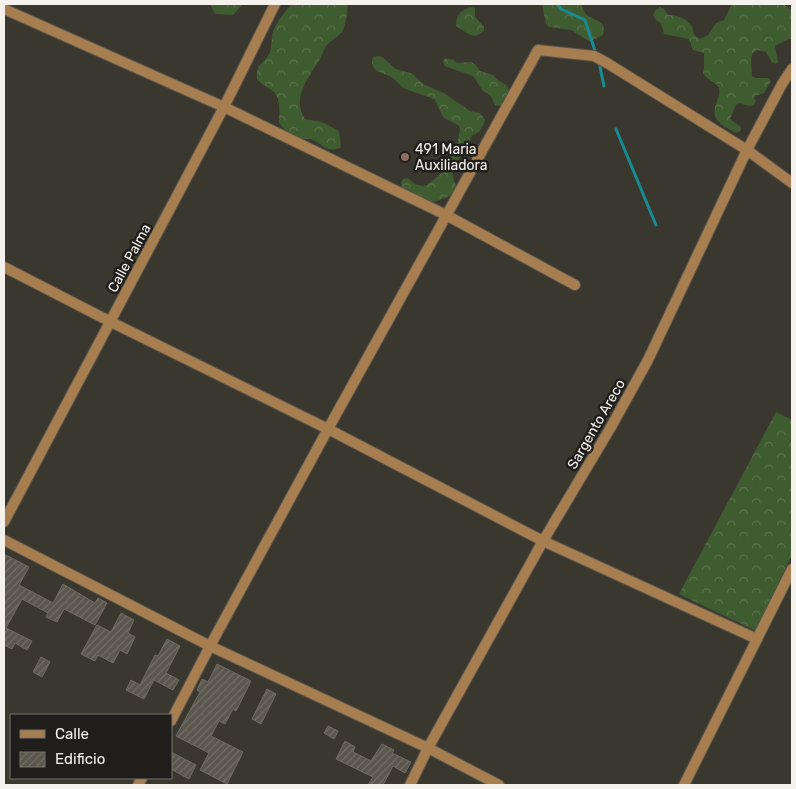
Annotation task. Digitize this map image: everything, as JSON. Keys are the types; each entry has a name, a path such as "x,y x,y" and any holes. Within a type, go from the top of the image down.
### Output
{"street":[{"path":"7,4 4,9 224,107 446,216 575,285"},
{"name":"Calle Palma","path":"4,522 224,107 276,4"},
{"path":"172,719 328,429 538,50 594,56 747,150 792,183"},
{"name":"Sargento Areco","path":"410,785 428,748 543,541 611,427 648,360 747,150 792,69"},
{"path":"4,267 328,429 543,541 757,639"},
{"path":"4,540 210,646 428,748 499,785"},
{"path":"684,785 792,569"}],"green space":[{"path":"210,4 243,4 233,15 215,14"},
{"path":"292,4 348,5 342,32 325,48 303,88 300,103 305,119 322,122 339,131 340,148 330,149 310,139 290,137 279,123 279,104 274,92 257,79 258,67 270,53 274,29"},
{"path":"542,4 582,4 583,10 587,15 602,24 604,28 603,35 591,41 571,30 549,27 546,24"},
{"path":"732,4 783,4 792,10 792,39 775,46 778,62 776,64 772,62 766,52 757,50 752,54 752,76 768,78 771,81 764,93 755,96 756,101 754,105 750,106 739,103 736,105 730,119 741,127 740,131 736,133 722,125 716,118 715,108 719,89 703,73 704,53 693,50 689,39 664,34 661,23 653,15 660,7 668,15 678,16 686,20 692,26 694,35 700,39 708,35 716,23 724,20"},
{"path":"470,7 475,8 475,17 484,27 484,31 480,34 470,34 456,26 459,14"},
{"path":"373,57 382,57 396,69 413,74 423,84 444,93 470,111 480,113 485,120 479,132 471,136 469,149 461,154 454,169 453,176 457,190 455,193 434,202 429,202 402,188 401,183 403,179 408,178 415,184 423,186 443,172 447,159 456,149 460,130 459,126 443,117 435,100 404,88 393,78 374,68 372,65"},
{"path":"445,58 454,60 457,63 471,62 480,71 493,75 507,85 510,93 504,105 495,105 491,96 483,91 473,76 445,66 443,62"},
{"path":"776,412 792,420 792,554 756,631 679,594"}],"building":[{"path":"4,554 29,567 19,585 53,603 63,584 95,603 98,598 107,603 95,625 64,609 57,622 46,617 48,613 22,599 6,628 32,641 27,650 15,643 12,649 4,645"},
{"path":"121,613 134,620 128,633 135,637 127,654 120,650 113,663 98,655 95,661 81,654 97,625 111,632"},
{"path":"167,639 180,646 166,673 179,680 173,690 154,680 144,699 126,690 131,680 140,685 155,655 158,656"},
{"path":"41,657 50,662 42,677 33,672"},
{"path":"217,664 251,681 236,711 233,709 225,724 219,721 211,736 243,752 227,784 200,770 209,753 176,736 200,692 197,690 202,679 208,682"},
{"path":"267,689 276,694 261,724 252,719"},
{"path":"328,726 338,731 334,739 324,733"},
{"path":"345,741 355,747 353,752 371,761 382,744 394,750 392,753 411,762 405,773 393,766 383,785 368,785 373,777 336,759"},
{"path":"172,753 196,765 189,779 172,770"}],"waterway":[{"path":"557,4 561,9 585,20 596,54"},
{"path":"599,62 604,86"},
{"path":"616,129 656,225"}],"place":[{"name":"491 Maria Auxiliadora","path":"405,157"}]}
